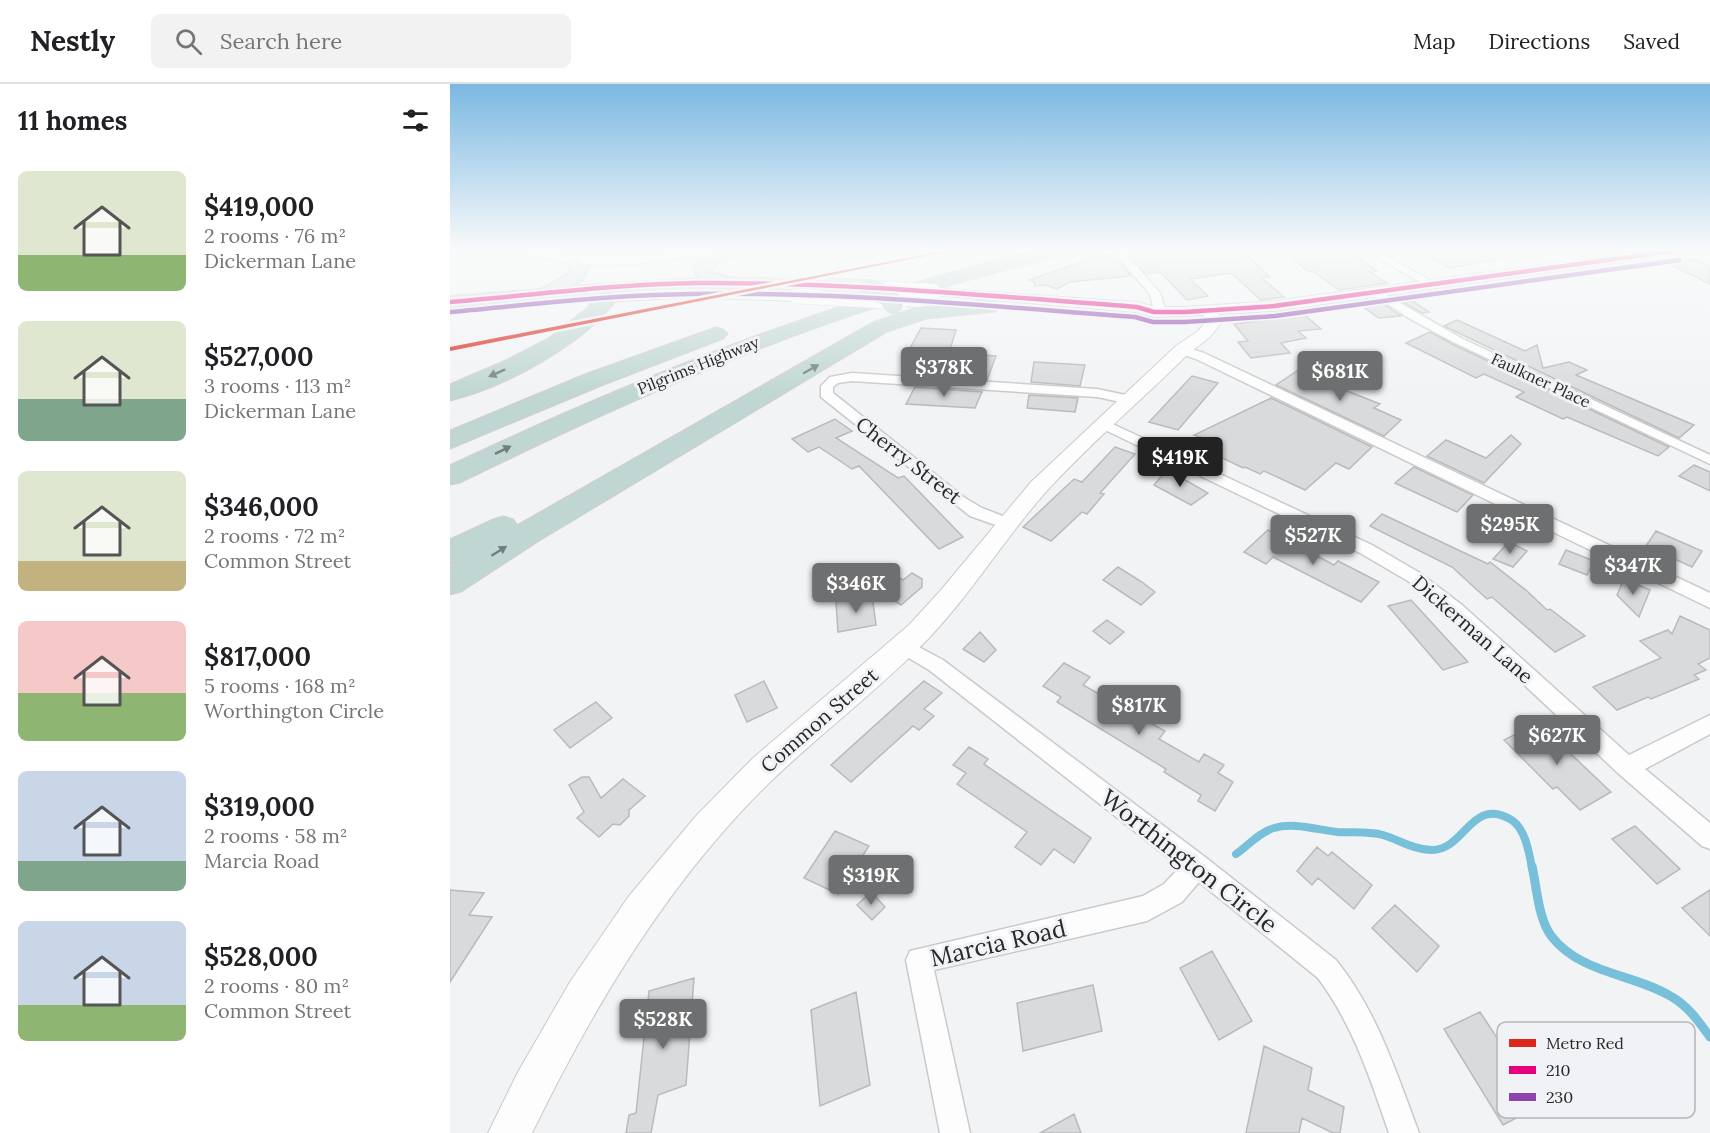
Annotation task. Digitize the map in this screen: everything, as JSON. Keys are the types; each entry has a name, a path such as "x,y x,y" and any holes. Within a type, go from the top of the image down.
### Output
{"highway":[{"path":"450,393 542,350 586,320 609,299"},
{"name":"Pilgrims Highway","path":"768,316 824,299"},
{"name":"Pilgrims Highway","path":"450,476 586,411 698,364 793,327 899,299"},
{"path":"869,334 889,316 896,300"},
{"path":"450,500 738,359 896,300"},
{"path":"450,583 528,533 894,321 923,312 988,307"},
{"name":"Pilgrims Highway","path":"450,428 612,367 734,328 585,383 450,440"},
{"path":"450,554 760,398"}],"main road":[{"path":"450,302 485,299"},
{"path":"450,311 566,299"},
{"path":"870,299 1136,315 1157,312 1211,312 1325,299"},
{"path":"1034,299 1137,307 1157,312"},
{"path":"1182,350 1187,339 1185,312"},
{"name":"Common Street","path":"509,1133 552,1049 601,967 669,873 744,787 904,645 949,599 1007,524 1050,476 1182,350 1213,325 1214,319 1211,312"}],"street":[{"path":"1156,299 1157,312"},
{"name":"Faulkner Place","path":"1387,299 1457,340 1710,460"},
{"path":"1182,350 1200,356 1710,601"},
{"name":"Cherry Street","path":"1007,524 968,507 877,437 826,394 825,389 829,383 852,377 1097,393 1130,400"},
{"name":"Dickerman Lane","path":"1104,424 1366,549 1414,577 1456,610 1626,767 1710,838"},
{"name":"Worthington Circle","path":"904,645 945,672 1197,865 1327,969 1342,987 1365,1030 1404,1133"},
{"path":"1626,767 1710,724"},
{"name":"Marcia Road","path":"955,1133 919,960 1147,908 1173,893 1197,865"}],"building":[{"path":"1376,299 1401,316 1379,318 1356,302"},
{"path":"1398,299 1410,299 1429,312 1422,313"},
{"path":"1299,310 1321,329 1298,331 1306,338 1281,343 1290,353 1251,358 1238,342 1248,341 1234,324 1282,318 1276,313"},
{"path":"1457,320 1525,351 1537,345 1543,368 1569,362 1587,370 1576,375 1694,425 1679,438 1444,326"},
{"path":"921,328 956,330 949,353 996,356 987,380 921,375 927,363 903,361"},
{"path":"1430,332 1669,447 1658,456 1567,417 1563,419 1516,397 1524,392 1484,374 1476,378 1406,343"},
{"path":"1034,362 1085,365 1080,386 1031,382"},
{"path":"1303,367 1312,377 1380,404 1374,408 1401,420 1384,436 1276,385"},
{"path":"1192,376 1218,383 1178,430 1149,422"},
{"path":"915,387 982,392 975,408 906,404"},
{"path":"1029,395 1078,398 1075,412 1027,408"},
{"path":"1271,398 1372,447 1349,469 1336,463 1305,490 1264,471 1260,474 1243,468 1206,450 1209,448 1202,445 1209,440 1194,435"},
{"path":"835,419 852,431 836,438 898,478 904,476 963,537 939,549 859,466 852,469 819,447 808,452 792,439"},
{"path":"1511,435 1521,444 1484,483 1427,456 1446,440 1486,458"},
{"path":"1115,447 1135,454 1100,493 1104,494 1087,514 1082,512 1051,541 1023,527 1074,479 1082,482"},
{"path":"1694,465 1710,472 1710,491 1679,476"},
{"path":"1414,467 1473,495 1457,512 1395,483"},
{"path":"1166,471 1208,493 1191,505 1154,485"},
{"path":"1382,514 1488,564 1490,562 1547,610 1550,609 1585,636 1555,652 1492,597 1487,599 1452,567 1370,526"},
{"path":"1268,530 1334,565 1338,561 1379,582 1361,602 1273,557 1266,564 1244,552"},
{"path":"1656,531 1702,551 1692,567 1646,546"},
{"path":"1509,542 1527,551 1513,567 1493,559"},
{"path":"1566,550 1594,561 1587,575 1559,564"},
{"path":"879,565 903,580 912,573 922,579 922,587 901,605 860,579"},
{"path":"1118,567 1155,592 1141,605 1103,580"},
{"path":"1624,579 1650,590 1639,617 1617,595"},
{"path":"872,595 876,625 838,632 836,602"},
{"path":"1411,600 1468,662 1443,670 1388,606"},
{"path":"1680,616 1710,630 1710,658 1698,664 1706,670 1694,675 1699,679 1617,710 1593,687 1661,658 1640,641 1668,630 1672,634"},
{"path":"1107,620 1124,632 1110,644 1093,631"},
{"path":"980,632 996,650 984,662 963,649"},
{"path":"1064,663 1090,677 1083,685 1165,731 1159,739 1199,762 1204,754 1224,765 1218,773 1233,782 1215,811 1198,801 1201,795 1164,772 1166,769 1057,702 1061,697 1043,686"},
{"path":"764,681 777,708 747,722 735,695"},
{"path":"924,681 942,693 924,709 934,716 919,730 913,726 851,782 831,765"},
{"path":"596,702 612,718 570,748 554,730"},
{"path":"1538,723 1611,792 1580,810 1557,787 1553,789 1504,740"},
{"path":"969,747 988,759 984,764 1091,838 1074,863 1054,849 1041,865 1015,847 1027,832 957,784 966,773 953,765"},
{"path":"582,777 589,777 601,798 623,779 645,796 629,810 629,816 620,825 613,824 599,837 577,818 584,812 569,785"},
{"path":"1635,826 1680,869 1657,884 1612,839"},
{"path":"835,831 869,846 838,894 804,878"},
{"path":"1317,847 1328,856 1332,852 1372,885 1354,909 1318,878 1312,885 1297,871"},
{"path":"450,890 484,893 469,915 492,917 450,982"},
{"path":"1710,890 1710,936 1682,908"},
{"path":"871,892 885,907 872,920 857,905"},
{"path":"1395,905 1439,946 1417,972 1372,928"},
{"path":"1212,951 1252,1021 1219,1040 1180,968"},
{"path":"694,978 686,1085 658,1095 651,1133 626,1133 629,1115 636,1113 649,991"},
{"path":"1093,985 1102,1031 1023,1051 1017,1003"},
{"path":"856,992 870,1085 820,1106 811,1010"},
{"path":"1480,1012 1497,1038 1497,1115 1444,1029"},
{"path":"1264,1046 1312,1068 1308,1090 1344,1107 1340,1133 1333,1133 1302,1118 1299,1133 1246,1133"},
{"path":"1074,1114 1081,1133 1040,1133"},
{"path":"1499,1118 1516,1118 1503,1125"}],"waterway":[{"path":"1236,854 1263,833 1282,826 1377,834 1413,847 1432,850 1443,848 1453,842 1477,819 1497,814 1510,819 1523,834 1532,868"},
{"path":"1532,866 1547,930 1564,949 1593,966 1642,983 1672,997 1688,1010 1710,1037"}],"metro line":[{"name":"Red","path":"450,349 705,299"}],"transit line":[{"name":"210","path":"450,302 482,299"},
{"name":"230","path":"451,312 606,299"},
{"name":"230","path":"878,299 1135,317 1153,322 1275,316 1398,299"},
{"name":"210","path":"1028,299 1137,307 1154,312 1274,306 1325,299"}]}
